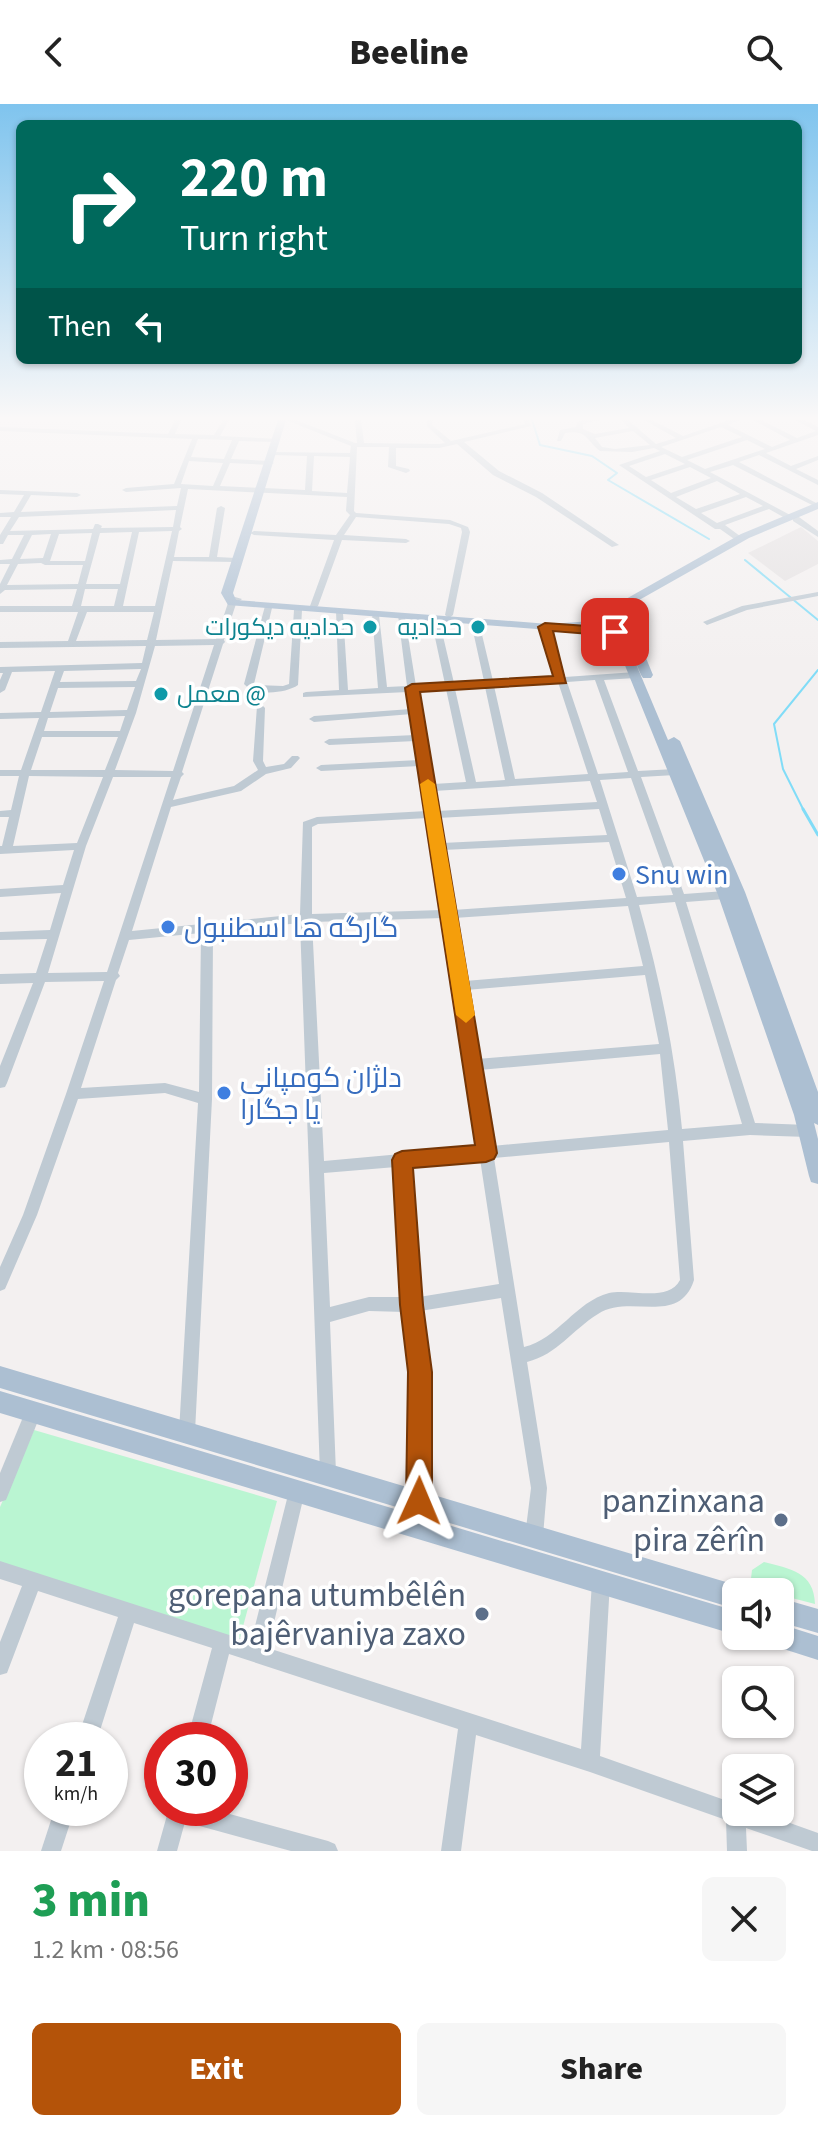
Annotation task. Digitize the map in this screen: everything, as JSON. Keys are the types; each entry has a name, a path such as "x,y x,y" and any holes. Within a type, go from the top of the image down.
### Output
{"main road":[{"path":"258,502 226,595 235,601 268,608 545,627 617,622 632,608 792,518"},
{"path":"235,601 260,502"},
{"path":"818,507 740,539 626,603 617,622 635,675 725,895 808,1131 818,1176"},
{"path":"235,601 574,624"},
{"path":"617,622 738,892 818,1117"},
{"path":"0,1377 722,1593"},
{"path":"0,1402 722,1619"},
{"path":"794,1614 818,1621"},
{"path":"794,1640 818,1648"}],"street":[{"path":"3,535 23,502"},
{"path":"0,1083 41,977 81,846 124,734 146,666 178,529 181,502"},
{"path":"351,502 350,511 354,515 450,522 464,527 466,532 449,615"},
{"path":"549,502 615,545"},
{"path":"680,502 740,539"},
{"path":"696,512 725,502"},
{"path":"760,502 818,535"},
{"path":"718,527 769,506"},
{"path":"0,515 181,508"},
{"path":"213,560 221,508"},
{"path":"71,644 101,511"},
{"path":"314,606 339,537 354,515"},
{"path":"3,535 178,529"},
{"path":"118,608 136,530"},
{"path":"29,532 1,590 123,586"},
{"path":"46,560 56,532"},
{"path":"254,533 406,541"},
{"path":"171,559 236,560"},
{"path":"46,560 48,564 88,563"},
{"path":"0,562 46,560"},
{"path":"707,622 745,608 818,594"},
{"path":"0,1284 30,1215 114,976 235,601"},
{"path":"268,608 249,684 253,688 285,689 293,685 298,610"},
{"path":"0,609 160,609"},
{"path":"339,613 344,693"},
{"path":"375,615 383,690"},
{"path":"401,617 539,1488 534,1536"},
{"path":"435,619 472,785"},
{"path":"475,622 511,783"},
{"path":"519,1356 544,1351 566,1328 609,1300 670,1299 684,1289 687,1280 666,1048 631,900 545,627"},
{"path":"0,645 221,642"},
{"path":"0,690 4,670 146,666"},
{"path":"60,669 25,772 4,850 81,846"},
{"path":"306,695 635,675"},
{"path":"599,678 679,896 750,1129"},
{"path":"53,685 140,684"},
{"path":"260,708 258,761 263,771"},
{"path":"314,719 416,711"},
{"path":"0,716 131,713"},
{"path":"38,734 124,734"},
{"path":"329,742 420,738"},
{"path":"169,804 233,791 263,771 287,766 295,758"},
{"path":"321,768 424,763"},
{"path":"428,788 675,772"},
{"path":"0,773 179,774"},
{"path":"328,1473 306,918 309,824 602,805"},
{"path":"0,814 16,813"},
{"path":"438,847 612,838"},
{"path":"0,893 68,889"},
{"path":"126,936 306,918 449,914 725,895"},
{"path":"187,1432 205,1099 207,928"},
{"path":"0,936 54,934"},
{"path":"461,986 649,970"},
{"path":"0,979 114,976"},
{"path":"474,1065 666,1048"},
{"path":"73,1094 165,1088 205,1099"},
{"path":"317,1168 750,1129 808,1131"},
{"path":"402,1160 420,1372 419,1501"},
{"path":"322,1317 369,1304 412,1305 509,1290"},
{"path":"0,1494 34,1411"},
{"path":"257,1654 297,1491"},
{"path":"0,1570 468,1725 590,1762 722,1809"},
{"path":"0,1666 33,1581"},
{"path":"590,1762 601,1582"},
{"path":"93,1722 128,1613"},
{"path":"202,1722 223,1642"},
{"path":"451,1851 468,1725"},
{"path":"51,1851 59,1826"},
{"path":"167,1851 174,1826"},
{"path":"239,1826 328,1851"},
{"path":"736,1826 737,1851"},
{"path":"770,1826 818,1843"}],"shaded area":[{"path":"801,527 818,541 818,564 785,581 748,553"}],"green space":[{"path":"34,1430 277,1501 238,1645 0,1570 0,1507"},
{"path":"764,1562 792,1570 806,1578 814,1593 815,1604 794,1599 794,1578 751,1578 752,1570"}],"waterway":[{"path":"645,502 709,539"},
{"path":"745,560 818,620"},
{"path":"803,809 783,769 774,724 818,670"},
{"path":"803,809 818,835"}],"slow traffic":[{"path":"428,784 466,1015"}],"place":[{"name":"حداديه ديكورات","path":"370,627"},
{"name":"حداديه","path":"478,627"},
{"name":"معمل @","path":"161,694"},
{"name":"Snu win","path":"619,874"},
{"name":"گارگه ها اسطنبول","path":"168,927"},
{"name":"دلژان کومپانی یا جگارا","path":"224,1093"},
{"name":"panzinxana pira zêrîn","path":"781,1520"},
{"name":"gorepana utumbêlên bajêrvaniya zaxo","path":"482,1614"}],"route":[{"path":"419,1501 420,1372 402,1160 486,1153 412,688 561,680 545,627 615,632"}]}
